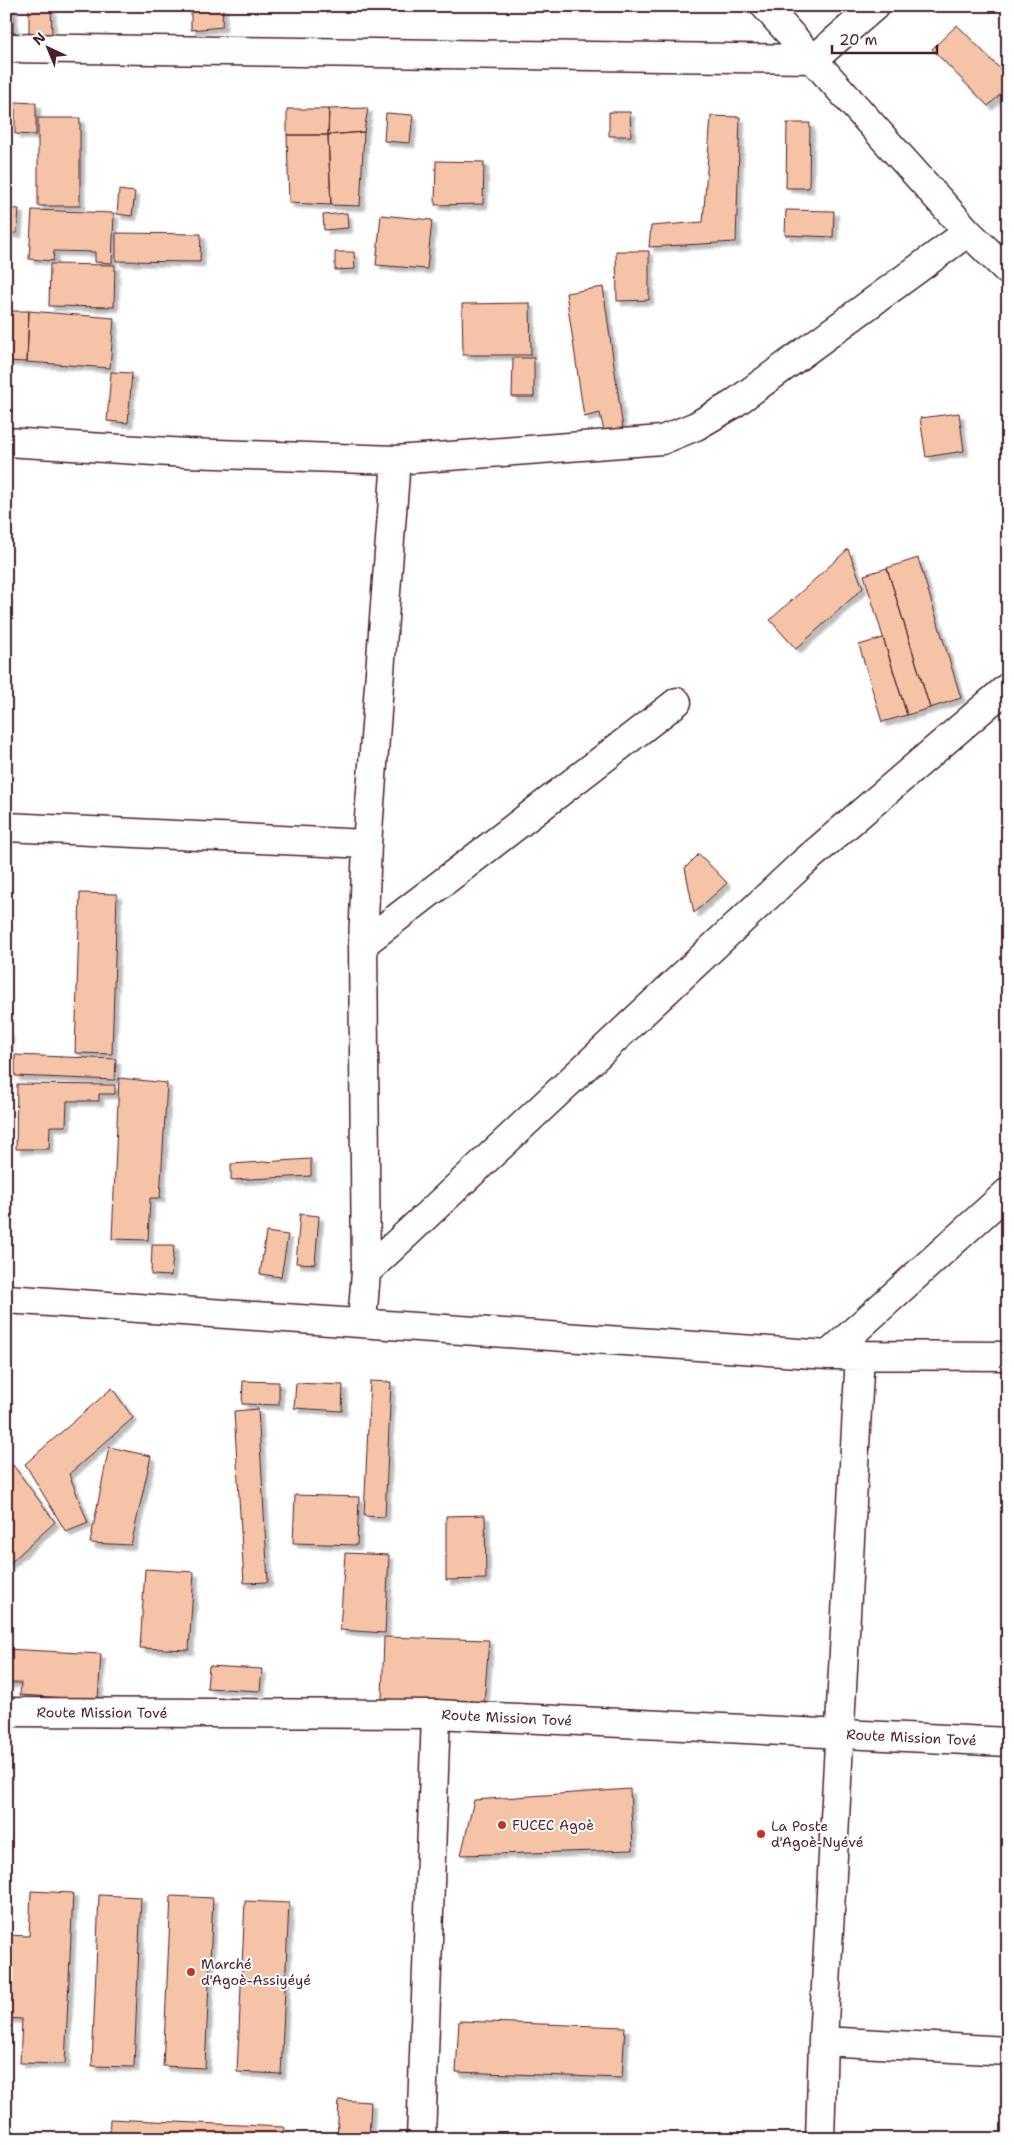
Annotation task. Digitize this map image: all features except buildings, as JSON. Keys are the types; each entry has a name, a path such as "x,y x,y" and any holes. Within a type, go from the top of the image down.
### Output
{"street":[{"path":"765,6 968,232 1008,271"},
{"path":"6,48 814,59 875,6"},
{"path":"6,442 187,452 396,460 662,440 696,426 732,404 968,232"},
{"path":"362,1322 366,1272 363,944 367,844 396,460"},
{"path":"366,1272 803,862 1008,687"},
{"path":"363,944 677,702"},
{"path":"6,827 367,844"},
{"path":"828,1355 1008,1192"},
{"path":"6,1299 828,1355 1008,1356"},
{"path":"820,2139 823,2041 860,1354"},
{"name":"Route Mission Tové","path":"6,1712 436,1714 1008,1742"},
{"path":"421,2139 436,1714"},
{"path":"823,2041 1008,2051"}],"place":[{"name":"FUCEC Agoè","path":"502,1825"},
{"name":"La Poste d'Agoè-Nyévé","path":"761,1834"},
{"name":"Marché d'Agoè-Assiyéyé","path":"191,1972"}]}
